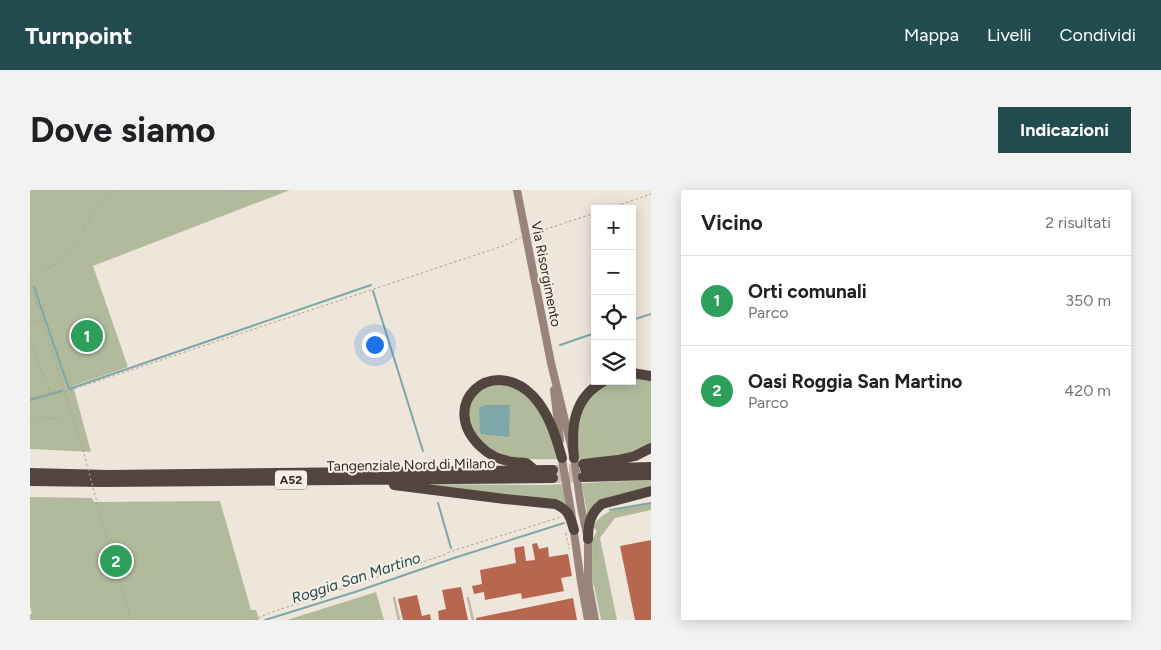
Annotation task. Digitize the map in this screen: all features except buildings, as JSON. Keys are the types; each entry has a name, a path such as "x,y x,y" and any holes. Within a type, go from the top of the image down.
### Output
{"highway":[{"path":"636,374 651,376"},
{"name":"A52","path":"535,470 525,463 508,461 491,454 480,446 472,436 464,418 465,408 470,396 480,386 489,381 504,380 514,383 533,396 544,411 554,432 562,458"},
{"path":"574,458 573,425 583,400 598,385"},
{"path":"583,470 635,456 651,448"},
{"path":"583,470 651,467"},
{"name":"Tangenziale Nord di Milano","path":"30,473 116,475 535,470 553,474 251,481 84,482 30,480"},
{"path":"583,470 651,474"},
{"name":"A52","path":"251,481 290,484 386,484 505,499 549,502 561,506 568,511 574,530"},
{"path":"588,539 590,521 594,512 602,504 651,491"}],"street":[{"name":"Via Risorgimento","path":"517,190 551,363 574,458 588,539 588,582 595,620"},
{"name":"Via Risorgimento","path":"551,363 562,458 588,620"}],"lane":[{"path":"394,598 399,620"},
{"path":"468,598 473,620"}],"path":[{"path":"30,274 53,266 62,259 84,230 93,212 115,190"},
{"path":"226,190 241,192 257,190"},
{"path":"619,205 651,194"},
{"path":"65,392 506,245 526,235 591,214"},
{"path":"30,285 84,454 132,620"},
{"path":"37,308 46,305"},
{"path":"30,324 41,320"},
{"path":"30,340 50,393"},
{"path":"30,398 64,389"},
{"path":"30,420 41,417 60,419 72,415"},
{"path":"595,557 599,533 613,514 651,506"},
{"path":"254,620 269,613 444,555 448,552 564,517"}],"green space":[{"path":"30,190 290,190 93,266 128,367 73,386 91,452 30,449"},
{"path":"636,376 651,379 651,445 643,450 625,455 578,459 576,444 583,404 601,385 636,385"},
{"path":"495,382 517,387 541,411 559,459 527,459 507,456 488,447 477,438 466,415 475,392"},
{"path":"651,480 651,488 587,513 583,483"},
{"path":"422,484 563,484 567,504 560,502"},
{"path":"30,497 92,498 94,502 220,501 251,610 256,610 259,620 30,620 30,614 32,614 30,606"},
{"path":"651,503 651,510 615,518 600,538 617,620 601,620 594,585 591,585 592,540 597,531 593,527 603,515 610,511"},
{"path":"376,592 384,620 287,620"}],"water":[{"path":"485,405 510,405 509,437 481,434 479,408"}],"waterway":[{"path":"34,287 69,389 371,285"},
{"path":"373,291 423,451"},
{"path":"636,319 651,314"},
{"path":"560,345 591,334"},
{"path":"30,400 62,391"},
{"path":"438,503 451,548"},
{"path":"610,510 651,503"},
{"name":"Roggia San Martino","path":"265,620 564,523"}],"tunnel":[{"path":"554,470 583,469"},
{"path":"553,478 583,477"}],"place":[{"name":"Orti comunali","path":"87,336"},
{"name":"Oasi Roggia San Martino","path":"116,561"}]}
